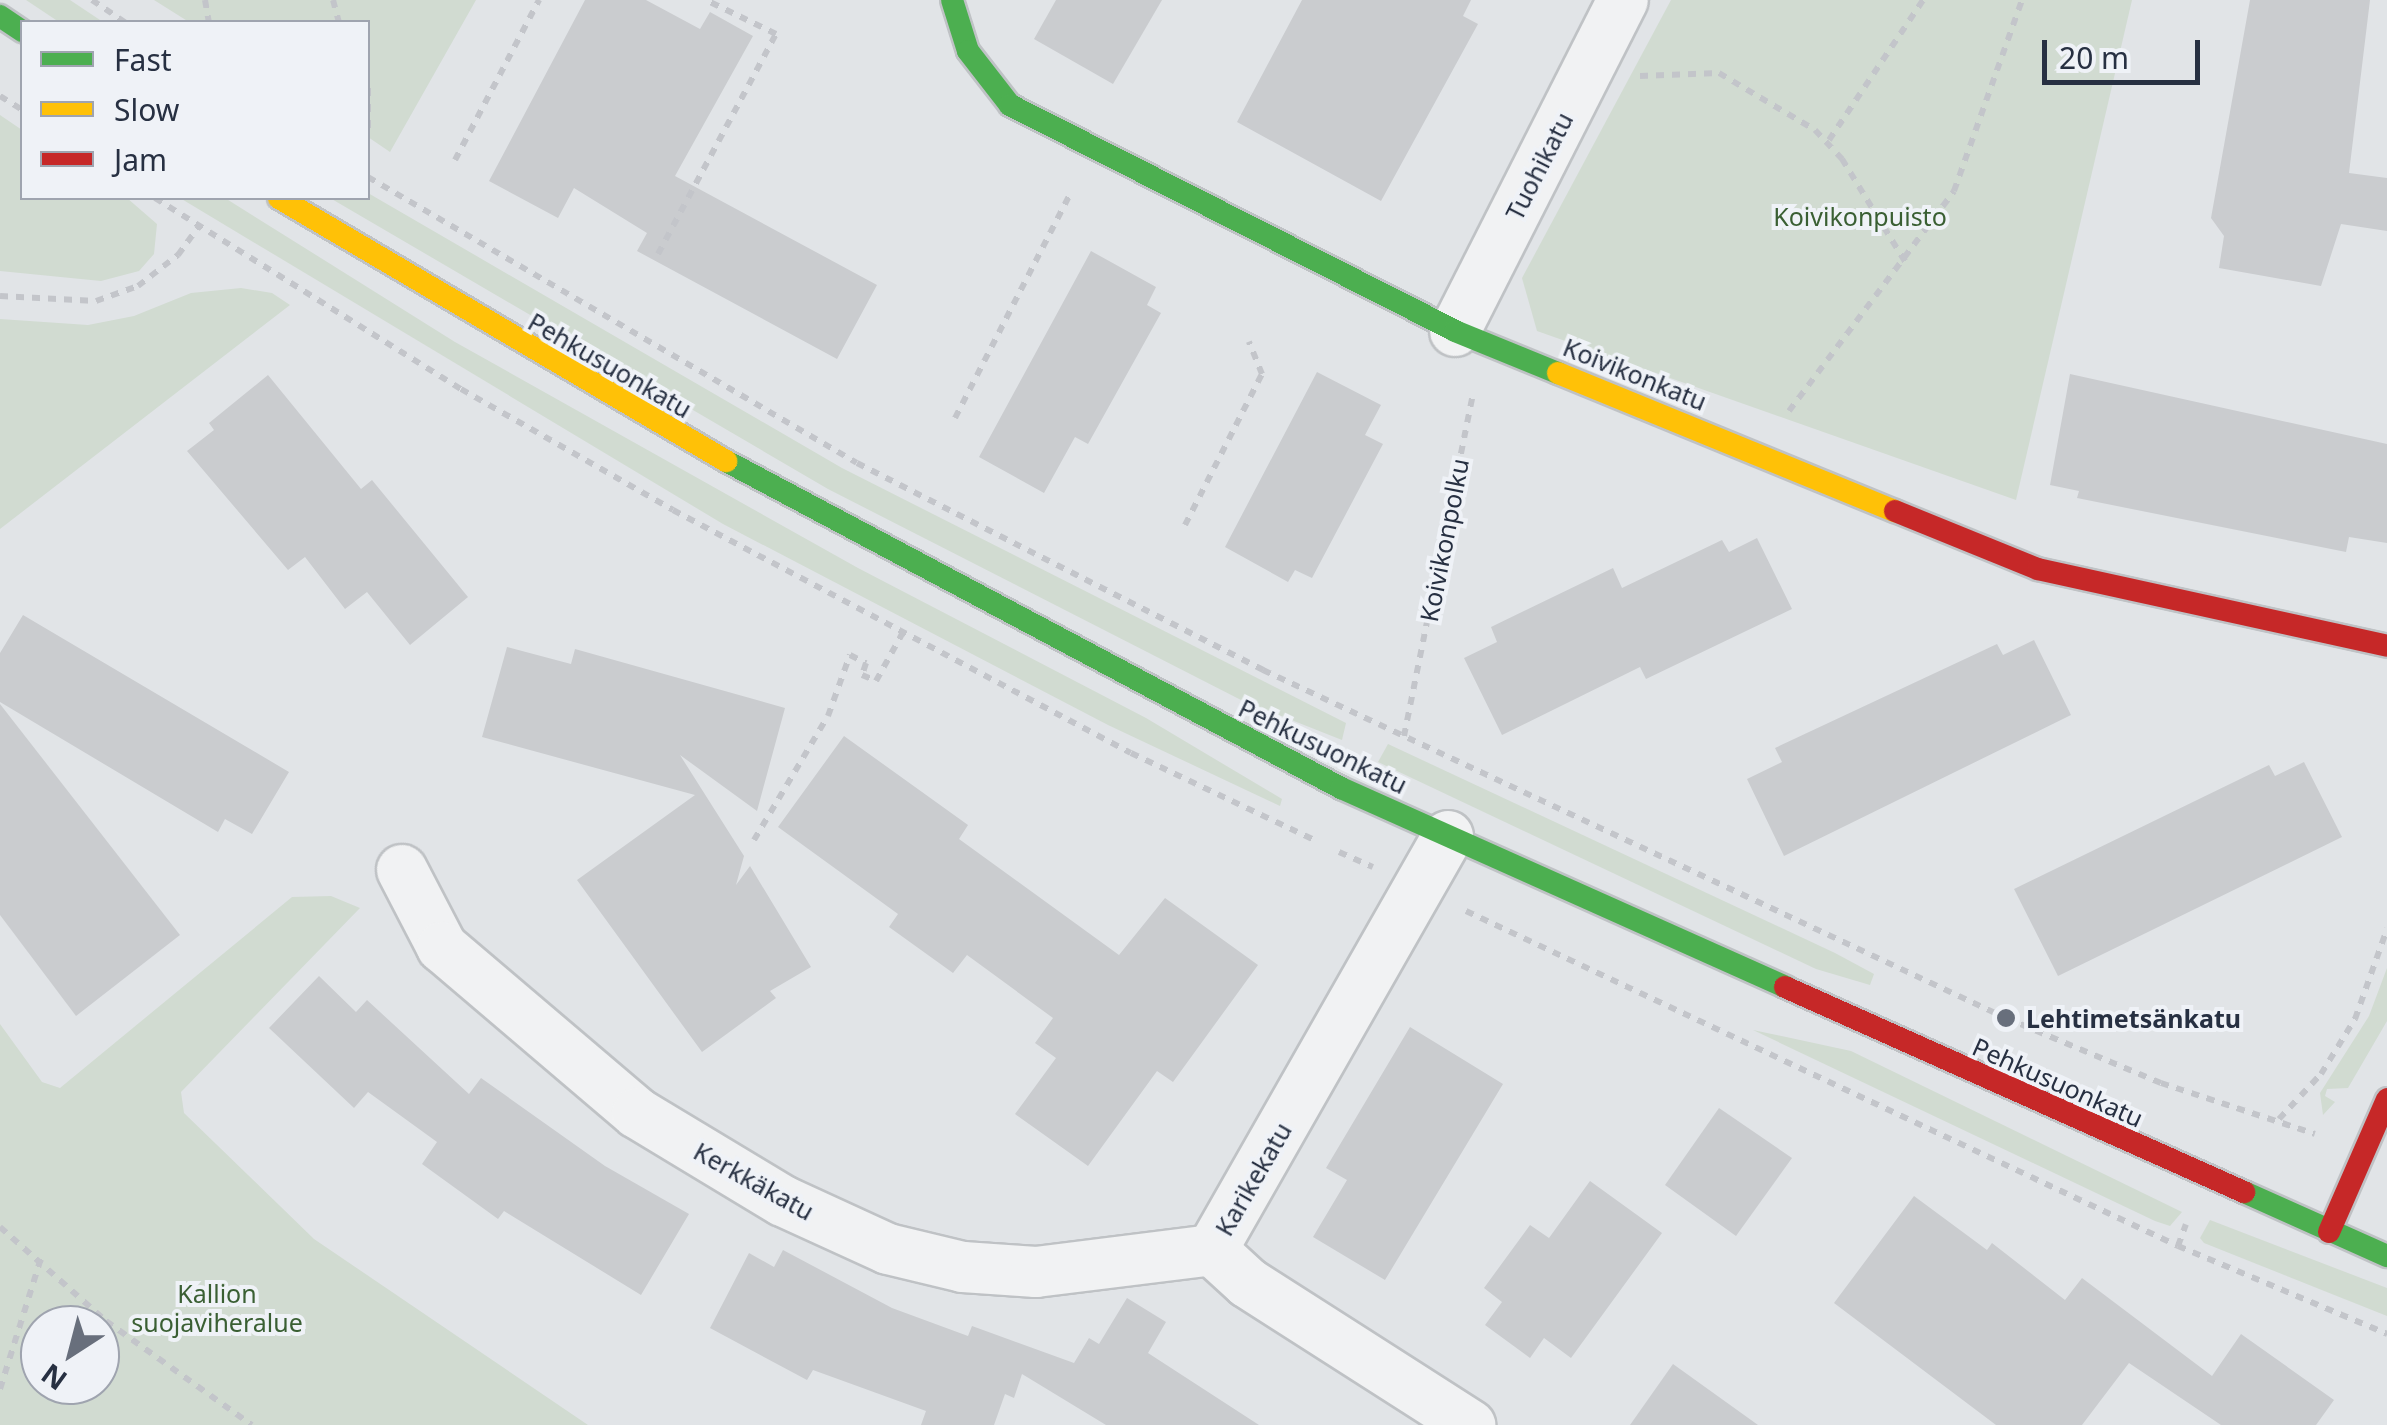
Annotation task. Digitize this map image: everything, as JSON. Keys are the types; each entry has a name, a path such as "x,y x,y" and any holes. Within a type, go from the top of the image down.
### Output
{"main road":[{"name":"Koivikonkatu","path":"952,0 968,52 998,91 1092,150 1469,337 2038,568 2387,646"},
{"name":"Pehkusuonkatu","path":"282,200 493,329 836,524 1236,734 1448,836 2387,1256"},
{"path":"2329,1232 2387,1099"}],"street":[{"name":"Tuohikatu","path":"1469,337 1580,84 1623,0"},
{"name":"Karikekatu","path":"1448,836 1212,1250 1248,1283 1470,1425"},
{"name":"Kerkkäkatu","path":"402,870 442,946 636,1113 783,1201 888,1249 963,1266 1036,1272 1212,1250"}],"path":[{"path":"92,0 122,20"},
{"path":"455,160 539,0"},
{"path":"658,254 776,34 706,0"},
{"path":"1829,141 1923,0"},
{"path":"1754,452 1906,263 1964,172 2022,0"},
{"path":"1580,84 1706,70 1829,141 1906,263"},
{"path":"954,418 1092,150"},
{"path":"370,178 858,463 1404,736 1991,1011 2162,1083 2280,1119 2362,1152"},
{"path":"0,296 96,301 138,286 178,256 199,226 159,200"},
{"name":"Koivikonpolku","path":"1404,736 1469,337"},
{"path":"1185,526 1262,374 1249,342"},
{"path":"754,840 828,716 850,656 866,663 862,675 876,681 902,634"},
{"path":"2280,1119 2321,1074 2355,1019 2387,929"},
{"path":"0,1227 41,1258 106,1321 252,1425"},
{"path":"0,1389 41,1258"}],"green space":[{"path":"26,0 70,0 100,20 56,20"},
{"path":"154,0 476,0 390,152 370,138 370,20 186,20"},
{"name":"Koivikonpuisto","path":"1671,0 2132,0 2016,500 1537,331 1522,278"},
{"path":"0,115 20,129 20,200 129,200 157,224 154,254 139,271 101,281 0,271"},
{"path":"370,194 842,468 1346,723 1342,740 1241,700 828,489 333,200 370,200"},
{"path":"183,200 228,200 455,342 858,568 1146,718 1282,799 1280,806 1108,725 723,524"},
{"path":"241,288 272,293 290,305 0,529 0,319 88,325 134,316 191,293"},
{"path":"1388,744 1835,953 1874,974 1870,985 1816,969 1378,762"},
{"name":"Kallion suojaviheralue","path":"331,896 360,908 181,1092 184,1113 314,1239 588,1425 0,1425 0,1024 42,1082 60,1088 292,897"},
{"path":"2387,968 2387,1021 2348,1088 2327,1089 2325,1096 2335,1102 2323,1115 2320,1093 2369,1016"},
{"path":"1753,1030 1851,1051 2182,1212 2170,1226 2155,1221"},
{"path":"2210,1220 2387,1288 2387,1316 2204,1243 2200,1238"}],"building":[{"path":"585,0 646,0 700,29 710,12 753,36 675,176 877,285 837,359 637,251 647,233 574,188 558,218 489,181"},
{"path":"1056,0 1162,0 1113,84 1034,39"},
{"path":"1302,0 1471,0 1463,16 1478,24 1381,201 1237,122"},
{"path":"2250,0 2370,0 2349,173 2387,178 2387,231 2341,224 2321,286 2219,268 2224,236 2211,218"},
{"path":"1091,251 1156,287 1147,305 1161,313 1088,444 1075,437 1044,493 979,457"},
{"path":"1317,372 1381,405 1365,435 1383,444 1312,578 1295,570 1288,582 1225,547"},
{"path":"2070,374 2387,444 2387,543 2349,537 2346,552 2077,498 2079,491 2050,485"},
{"path":"268,375 361,489 372,480 468,597 410,645 367,592 345,609 305,557 288,570 187,451 214,430 209,423"},
{"path":"1757,538 1792,609 1646,679 1640,667 1502,735 1464,658 1497,642 1491,627 1613,568 1622,588 1722,540 1729,552"},
{"path":"23,615 289,772 252,834 225,819 218,832 0,702 0,653"},
{"path":"2034,640 2071,715 1784,856 1747,779 1782,762 1775,748 1997,644 2003,655"},
{"path":"507,647 571,664 575,649 785,708 757,811 680,755 744,856 736,885 750,866 811,967 770,991 776,998 702,1052 577,880 695,795 482,737"},
{"path":"0,704 180,935 76,1016 0,915"},
{"path":"844,736 968,825 959,839 1119,955 1165,898 1258,965 1173,1082 1157,1071 1088,1166 1015,1114 1056,1058 1035,1043 1053,1018 967,955 953,973 889,927 898,914 778,827"},
{"path":"2304,762 2342,837 2058,976 2014,889 2269,765 2275,776"},
{"path":"319,976 356,1012 367,1000 469,1094 481,1078 605,1166 689,1214 641,1295 504,1211 498,1219 422,1164 437,1142 368,1092 354,1108 269,1028"},
{"path":"1410,1027 1503,1084 1385,1280 1313,1237 1347,1180 1326,1168"},
{"path":"1719,1108 1792,1158 1736,1236 1665,1185"},
{"path":"1590,1181 1662,1233 1571,1358 1544,1338 1530,1358 1485,1325 1502,1302 1484,1288 1530,1225 1549,1238"},
{"path":"1914,1196 1987,1250 1992,1243 2065,1300 2082,1278 2212,1376 2241,1334 2334,1400 2316,1425 2221,1425 2129,1363 2082,1425 1996,1425 1834,1303"},
{"path":"783,1250 892,1308 968,1336 972,1326 1074,1363 1089,1338 1099,1344 1127,1298 1166,1322 1148,1353 1259,1425 1106,1425 1022,1374 1014,1398 1005,1394 994,1425 921,1425 926,1411 813,1370 807,1380 710,1328 749,1253 774,1267"},
{"path":"1673,1364 1758,1425 1630,1425"}],"traffic: fast":[{"path":"952,0 968,51 1010,105 1455,331 1558,373"},
{"path":"0,16 20,30"},
{"path":"726,461 1341,788 1785,987"},
{"path":"2244,1192 2387,1256"}],"traffic: slow":[{"path":"282,200 726,461"},
{"path":"1558,373 1895,511"}],"traffic: jam":[{"path":"1895,511 2038,569 2387,646"},
{"path":"1785,987 2244,1192"},
{"path":"2329,1232 2387,1099"}],"place":[{"name":"Lehtimetsänkatu","path":"2006,1018"}]}
